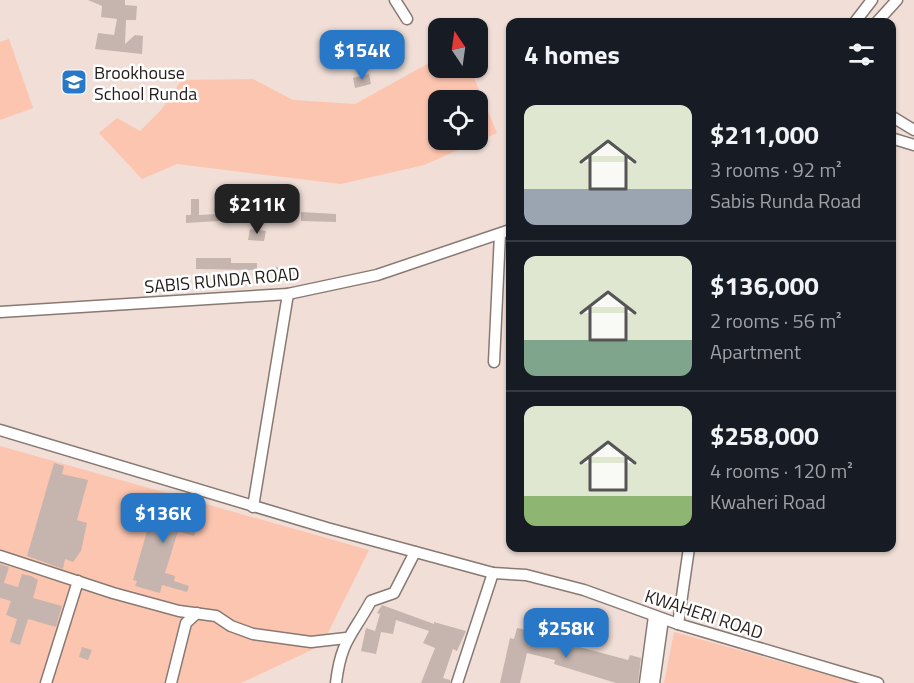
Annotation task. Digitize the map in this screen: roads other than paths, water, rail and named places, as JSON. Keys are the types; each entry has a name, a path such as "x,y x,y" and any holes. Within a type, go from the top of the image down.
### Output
{"street":[{"path":"395,0 407,19"},
{"path":"858,18 872,0"},
{"path":"881,18 897,0"},
{"path":"896,119 914,130"},
{"path":"896,140 914,146"},
{"path":"494,362 505,232"},
{"name":"SABIS RUNDA ROAD","path":"0,312 288,294 377,275 505,232"},
{"path":"253,507 288,294"},
{"name":"KWAHERI ROAD","path":"0,430 253,507 415,552 493,573 526,575 584,590 659,618 878,683"},
{"path":"336,683 339,657 346,638 371,601 390,596 398,588 415,552"},
{"path":"678,624 688,552"},
{"path":"0,556 179,611 216,616 231,626 254,634 311,642 346,638"},
{"path":"458,683 493,573"},
{"path":"46,683 78,581"},
{"path":"179,611 184,629"},
{"path":"171,683 184,629 189,618 197,613"},
{"path":"645,683 659,618"},
{"path":"654,683 659,618"}],"place":[{"name":"Brookhouse School Runda","path":"74,82"}]}
